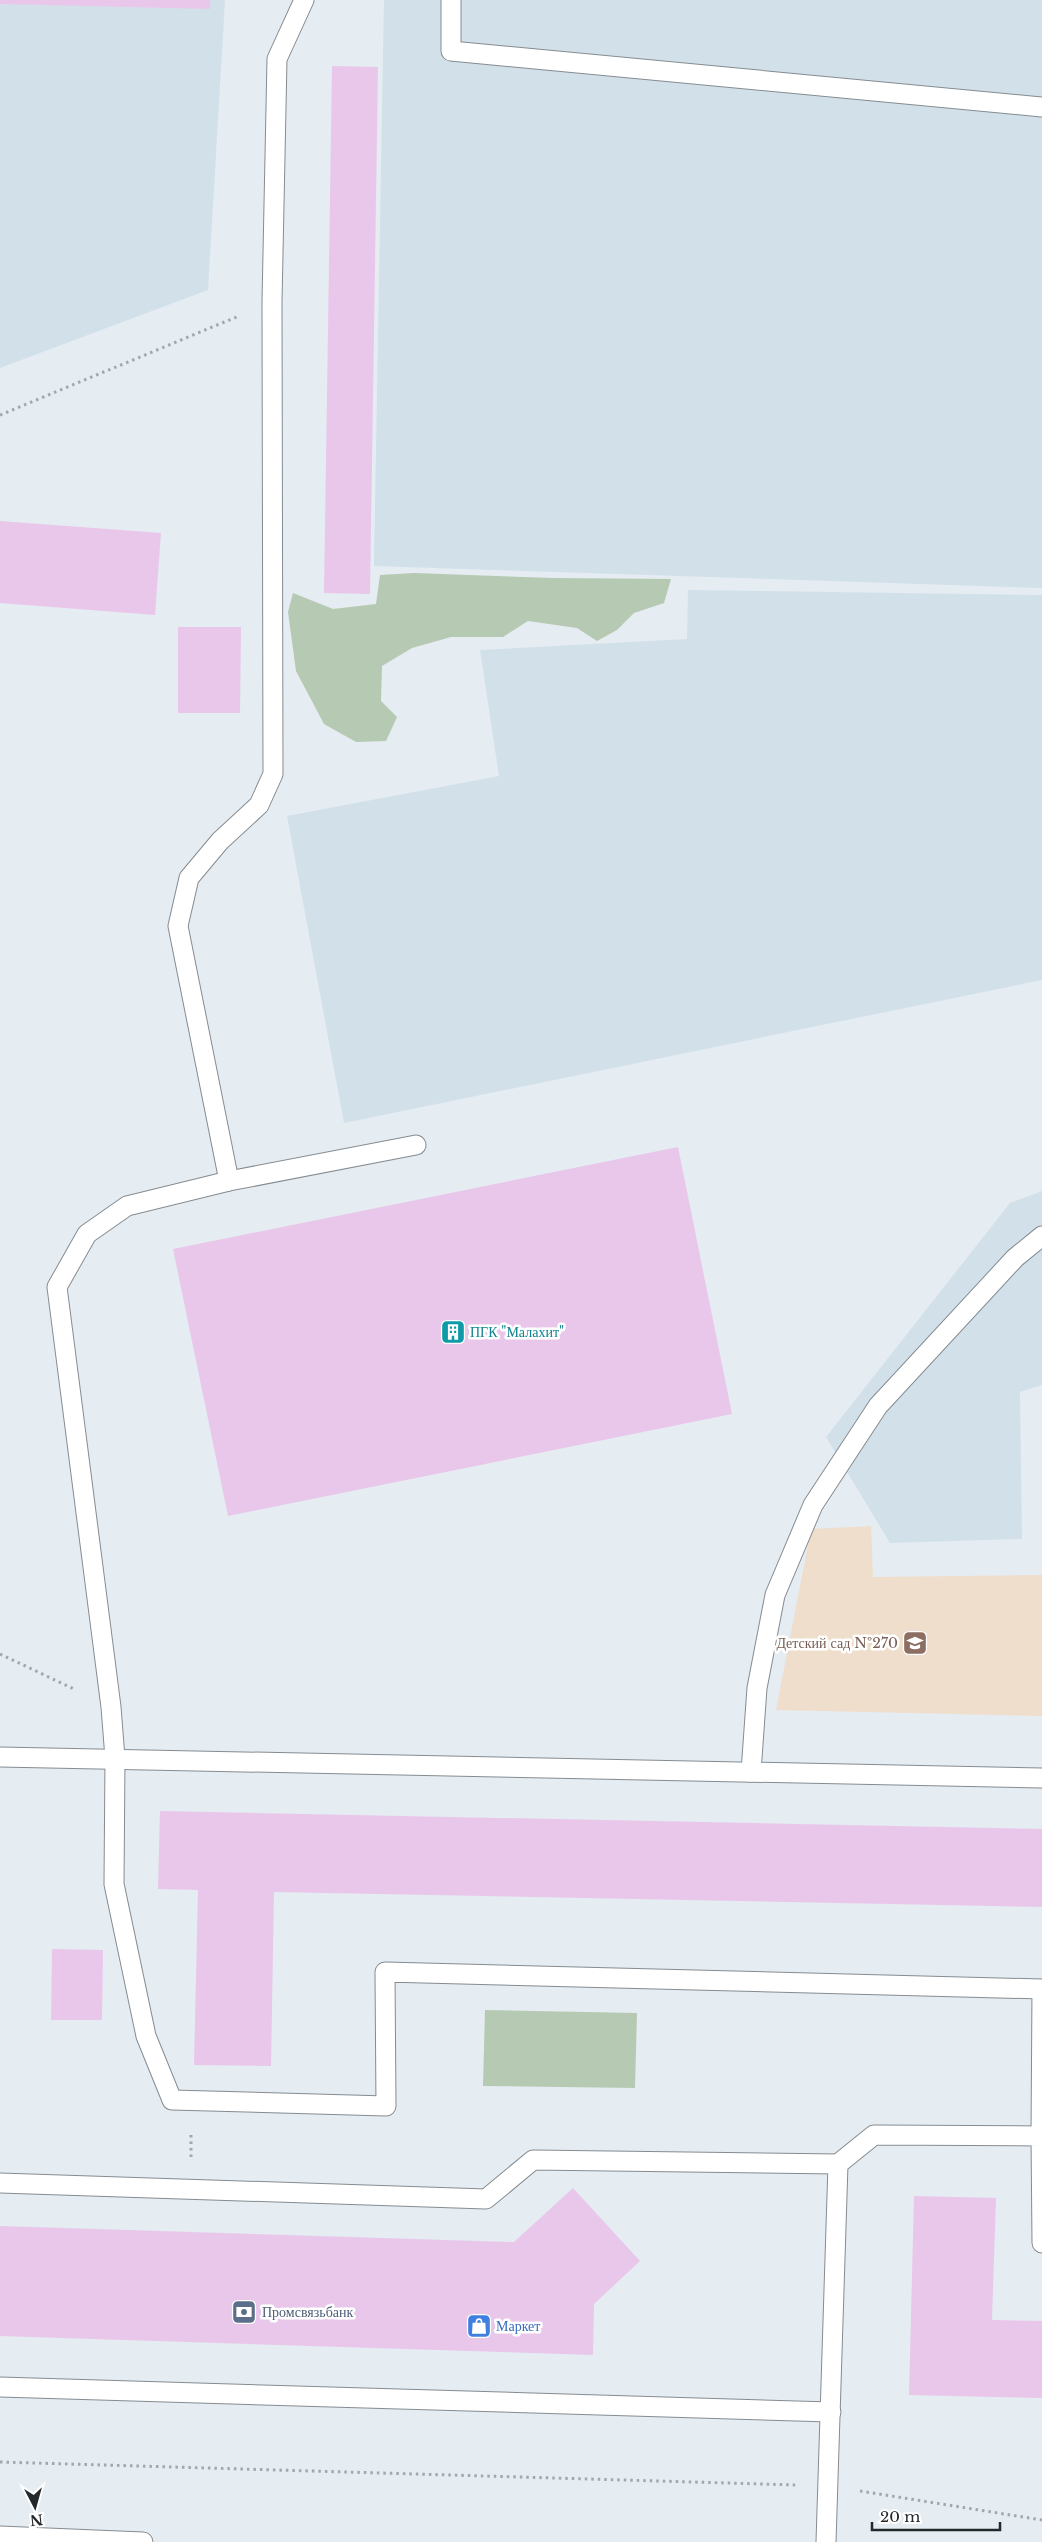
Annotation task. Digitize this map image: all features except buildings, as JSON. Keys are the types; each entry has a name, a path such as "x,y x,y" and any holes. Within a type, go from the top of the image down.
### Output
{"lane":[{"path":"229,1181 178,926 189,878 220,841 259,805 272,774 272,302 277,59 304,0"},
{"path":"451,0 451,51 1042,107"},
{"path":"416,1145 229,1181 126,1206 87,1234 57,1286 111,1707 115,1758 114,1884 146,2036 172,2100 386,2106 385,1972 1042,1989 1040,2136 1042,2243"},
{"path":"751,1772 757,1688 775,1595 813,1505 878,1406 1015,1258 1042,1236"},
{"path":"0,1757 1042,1778"},
{"path":"0,2183 486,2199 533,2160 838,2164 874,2135 1040,2136"},
{"path":"826,2542 838,2164"},
{"path":"0,2387 831,2412"},
{"path":"0,2536 143,2542"}],"path":[{"path":"0,415 272,302"},
{"path":"0,1654 111,1707"},
{"path":"190,2190 191,2100"},
{"path":"0,2462 827,2486 1042,2520"}],"shaded area":[{"path":"0,0 225,0 208,290 0,368"},
{"path":"384,0 1042,0 1042,588 374,566"},
{"path":"688,590 1042,595 1042,980 344,1123 287,816 499,776 480,650 687,639"},
{"path":"1042,1191 1042,1385 1020,1392 1022,1539 890,1543 826,1437 1010,1203"},
{"name":"Детский сад №270","path":"871,1526 873,1577 1042,1575 1042,1716 776,1710 811,1529"}],"green space":[{"path":"414,573 552,578 671,579 664,603 634,613 617,630 597,641 577,628 528,621 503,637 451,637 412,648 382,666 381,701 397,717 386,741 356,742 324,724 296,671 288,612 293,593 333,609 376,604 380,575"},
{"path":"485,2010 637,2013 635,2088 483,2086"}],"place":[{"name":"ПГК \"Малахит\"","path":"453,1332"},
{"name":"Детский сад №270","path":"915,1643"},
{"name":"Промсвязьбанк","path":"244,2312"},
{"name":"Маркет","path":"479,2326"}]}
